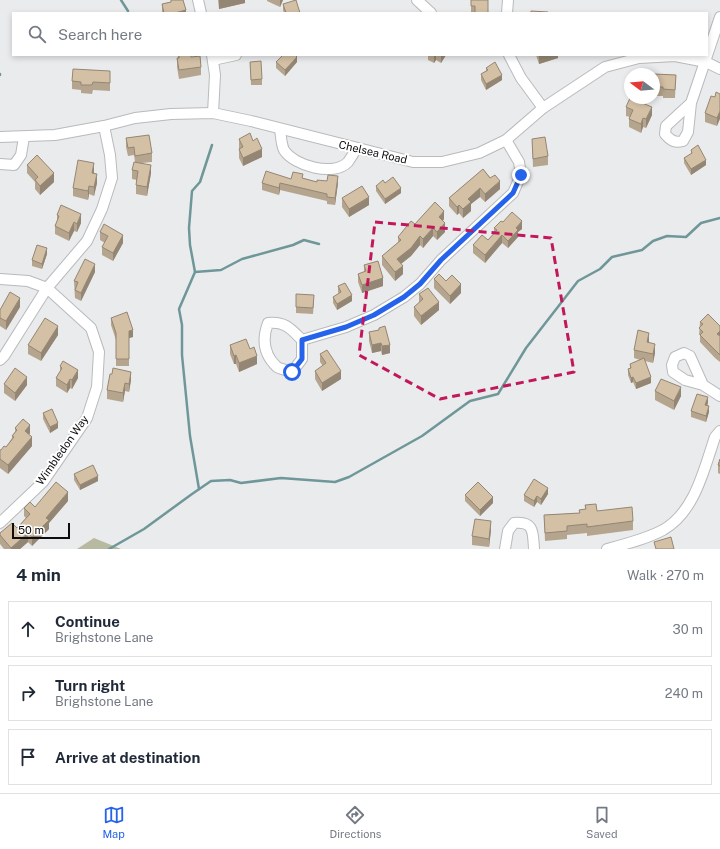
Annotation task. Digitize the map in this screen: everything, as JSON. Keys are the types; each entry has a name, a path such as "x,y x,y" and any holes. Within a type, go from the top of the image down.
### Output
{"street":[{"path":"198,0 201,12"},
{"path":"417,0 430,12"},
{"path":"508,0 508,12"},
{"path":"708,56 720,17"},
{"path":"213,113 215,75 213,58 228,56"},
{"path":"510,56 521,78 543,108"},
{"name":"Chelsea Road","path":"0,137 54,135 104,126 135,118 171,114 213,113 251,120 280,129 413,162 442,162 478,153 506,140 543,108 605,67 638,58 675,56 706,62 720,70"},
{"path":"691,103 708,56"},
{"path":"0,360 47,288 86,241 102,209 112,178 110,155 104,126"},
{"path":"280,129 284,149 292,160 313,168 332,169 348,163 356,148"},
{"path":"0,164 14,165 21,155 24,137"},
{"path":"302,340 346,327 374,315 404,297 420,284 441,260 513,193 521,175 519,162 506,140"},
{"path":"0,279 28,281 47,288"},
{"name":"Wimbledon Way","path":"0,523 43,482 86,418 96,387 99,352 90,328 47,288"},
{"path":"279,322 289,328 302,340 302,359 292,372 277,367 267,353 263,336 268,323 279,322"},
{"path":"703,385 720,396"},
{"path":"608,549 638,545 664,529 682,513 695,493 720,431"},
{"path":"505,549 511,526 514,523 521,522 526,523 531,528 534,549"}],"highlighted area":[{"path":"375,222 551,238 574,372 440,399 359,355"}],"green space":[{"path":"94,538 121,549 77,549"}],"building":[{"path":"171,0 183,0 186,10 179,12 164,12 162,4 171,2"},
{"path":"296,0 300,12 286,12 283,4"},
{"path":"471,0 488,0 488,12 475,12 475,6 471,6"},
{"path":"179,56 200,56 201,67 179,70 177,58 179,58"},
{"path":"282,56 297,57 285,70 276,62"},
{"path":"261,61 262,79 251,80 250,62"},
{"path":"495,62 502,75 486,84 481,74 488,70 486,68"},
{"path":"73,69 110,71 110,83 93,82 92,85 81,85 81,82 72,81"},
{"path":"660,74 676,75 675,90 663,89 663,87 660,87"},
{"path":"716,92 720,94 720,111 717,118 705,113 711,96 715,97"},
{"path":"627,104 645,104 652,107 646,119 643,118 641,124 629,119 633,110 626,107"},
{"path":"250,133 253,141 257,138 262,149 243,158 239,149 243,147 239,139"},
{"path":"149,135 152,153 135,156 134,147 128,148 126,138"},
{"path":"545,137 548,156 533,159 532,139"},
{"path":"698,145 706,160 691,169 684,158 692,153 691,150"},
{"path":"37,155 54,173 40,186 35,180 38,177 27,165"},
{"path":"78,160 94,163 92,173 97,174 94,187 89,186 88,191 73,188"},
{"path":"134,162 151,165 147,187 136,185 138,171 132,170"},
{"path":"483,169 490,178 495,175 500,181 485,194 480,188 468,199 471,202 463,209 459,205 457,207 449,198"},
{"path":"266,171 291,179 293,172 303,174 302,178 317,182 317,180 327,181 328,175 338,176 335,198 327,197 327,194 280,183 279,188 262,183"},
{"path":"393,177 401,188 385,199 376,186 383,180 385,183"},
{"path":"362,186 369,197 349,209 342,198"},
{"path":"435,202 444,211 439,217 445,223 437,232 433,228 423,239 420,236 411,248 397,259 403,266 395,272 382,256 401,240 398,237 411,221 415,224"},
{"path":"61,205 81,214 77,224 74,222 69,233 55,226"},
{"path":"512,212 522,221 516,228 518,230 508,241 502,235 485,255 473,245 482,235 488,240 497,230 494,228 501,221 503,222"},
{"path":"104,224 123,235 113,253 102,247 108,236 100,232"},
{"path":"37,245 47,248 42,264 32,260"},
{"path":"85,259 95,264 81,293 75,290 78,282 74,281"},
{"path":"378,261 383,278 362,285 358,274 366,271 364,265"},
{"path":"439,274 446,281 452,275 461,284 450,296 434,279"},
{"path":"345,283 352,295 337,304 333,297 341,292 338,286"},
{"path":"428,288 439,302 421,316 414,307 423,299 419,294"},
{"path":"10,292 20,298 6,321 0,318 0,310"},
{"path":"296,294 314,295 313,308 296,307"},
{"path":"127,312 133,330 129,331 129,359 116,359 116,333 111,318"},
{"path":"708,314 720,326 720,331 717,334 720,336 720,355 700,335 703,332 699,328 703,324 700,322"},
{"path":"45,318 58,326 41,353 28,345"},
{"path":"385,326 390,345 382,346 381,343 372,345 369,332 379,330 379,328"},
{"path":"638,330 649,333 647,342 655,344 653,354 634,350"},
{"path":"246,339 250,349 254,347 257,356 239,363 236,355 234,356 230,345"},
{"path":"327,350 341,371 322,383 315,371 326,363 320,354"},
{"path":"644,358 651,377 636,383 633,377 631,378 628,369 631,368 630,364"},
{"path":"63,361 78,370 67,385 56,378 62,368 60,366"},
{"path":"15,368 27,377 15,393 4,384"},
{"path":"113,368 131,372 129,384 125,383 123,393 107,390 110,374 112,374"},
{"path":"661,379 681,387 674,401 655,391"},
{"path":"697,394 708,397 705,405 709,406 706,416 691,411"},
{"path":"52,409 58,423 50,427 43,413"},
{"path":"23,419 30,425 25,431 32,437 8,465 0,459 0,450 4,446 6,447 14,437 12,436 17,430 15,428"},
{"path":"93,465 98,476 80,485 74,474"},
{"path":"534,479 548,488 541,499 537,496 534,501 524,495"},
{"path":"56,482 68,492 46,518 49,520 32,537 28,533 11,548 0,533 12,523 17,528 30,514 24,508 30,502 35,507"},
{"path":"478,482 493,497 480,510 465,495"},
{"path":"596,504 597,511 632,507 633,521 587,527 587,524 567,526 567,531 545,533 544,515 580,513 579,510 586,509 585,505"},
{"path":"475,519 491,521 489,539 472,536"},
{"path":"671,537 674,549 656,549 654,542"}],"waterway":[{"path":"121,0 128,11"},
{"path":"199,489 190,436 182,355 182,325 179,309 195,272 190,245 189,228 192,191 200,182 212,145"},
{"path":"109,549 144,529 211,481 230,480 241,483 281,478 335,482 349,477 422,436 470,401 498,394 526,348 578,281 600,269 612,257 642,250 653,241 667,236 686,237 701,223 720,218"},
{"path":"195,272 221,270 242,259 293,245 304,240 319,244"}],"route":[{"path":"292,372 302,359 302,340 346,327 374,315 404,297 420,284 441,260 513,193 521,175"}]}
